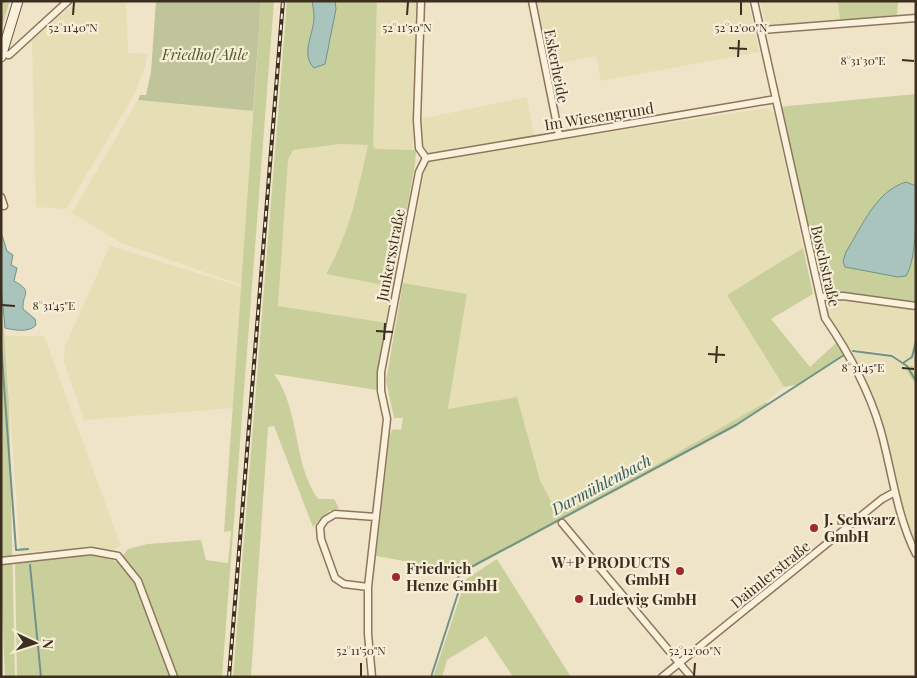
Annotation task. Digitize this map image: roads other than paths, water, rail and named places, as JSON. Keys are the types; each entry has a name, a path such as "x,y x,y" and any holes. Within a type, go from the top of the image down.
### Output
{"main road":[{"path":"2,55 18,1"}],"street":[{"path":"2,55 9,55 68,1"},
{"path":"421,1 417,120 419,148 426,158"},
{"name":"Eskerheide","path":"532,1 558,135"},
{"name":"Boschstraße","path":"754,1 825,318 849,353 872,405 909,541 916,554"},
{"path":"761,30 916,18"},
{"name":"Im Wiesengrund","path":"426,158 776,99"},
{"name":"Junkersstraße","path":"372,677 368,634 368,587 387,419 381,391 381,372 420,172 426,158"},
{"path":"1,197 4,206"},
{"path":"820,297 843,296 916,306"},
{"name":"Daimlerstraße","path":"662,677 882,499 895,492"},
{"path":"368,587 344,584 335,578 321,538 320,527 325,520 335,514 376,517"},
{"path":"562,523 691,677"},
{"path":"1,561 91,551 118,556 138,581 174,677"}],"water":[{"path":"312,1 335,1 336,9 325,64 314,68 308,57 314,17"},
{"path":"906,182 916,186 916,220 912,258 906,276 898,277 845,267 843,261 846,252 878,201 886,193"},
{"path":"1,232 7,251 13,255 11,265 17,268 14,281 24,288 26,293 23,309 35,319 36,325 33,328 13,330 5,328 1,285"}],"waterway":[{"path":"903,363 912,357 916,341"},
{"path":"1,344 16,550 28,549"},
{"name":"Darmühlenbach","path":"853,351 892,356 907,366 916,381"},
{"name":"Darmühlenbach","path":"431,677 461,584 458,578 460,573 736,425 844,355"},
{"path":"30,565 41,677"}],"railway":[{"path":"229,677 283,1"}],"place":[{"name":"J. Schwarz GmbH","path":"814,528"},
{"name":"W+P PRODUCTS GmbH","path":"680,571"},
{"name":"Friedrich Henze GmbH","path":"396,577"},
{"name":"Ludewig GmbH","path":"579,599"}],"park label":[{"name":"Friedhof Ahle","path":"205,54"}]}
